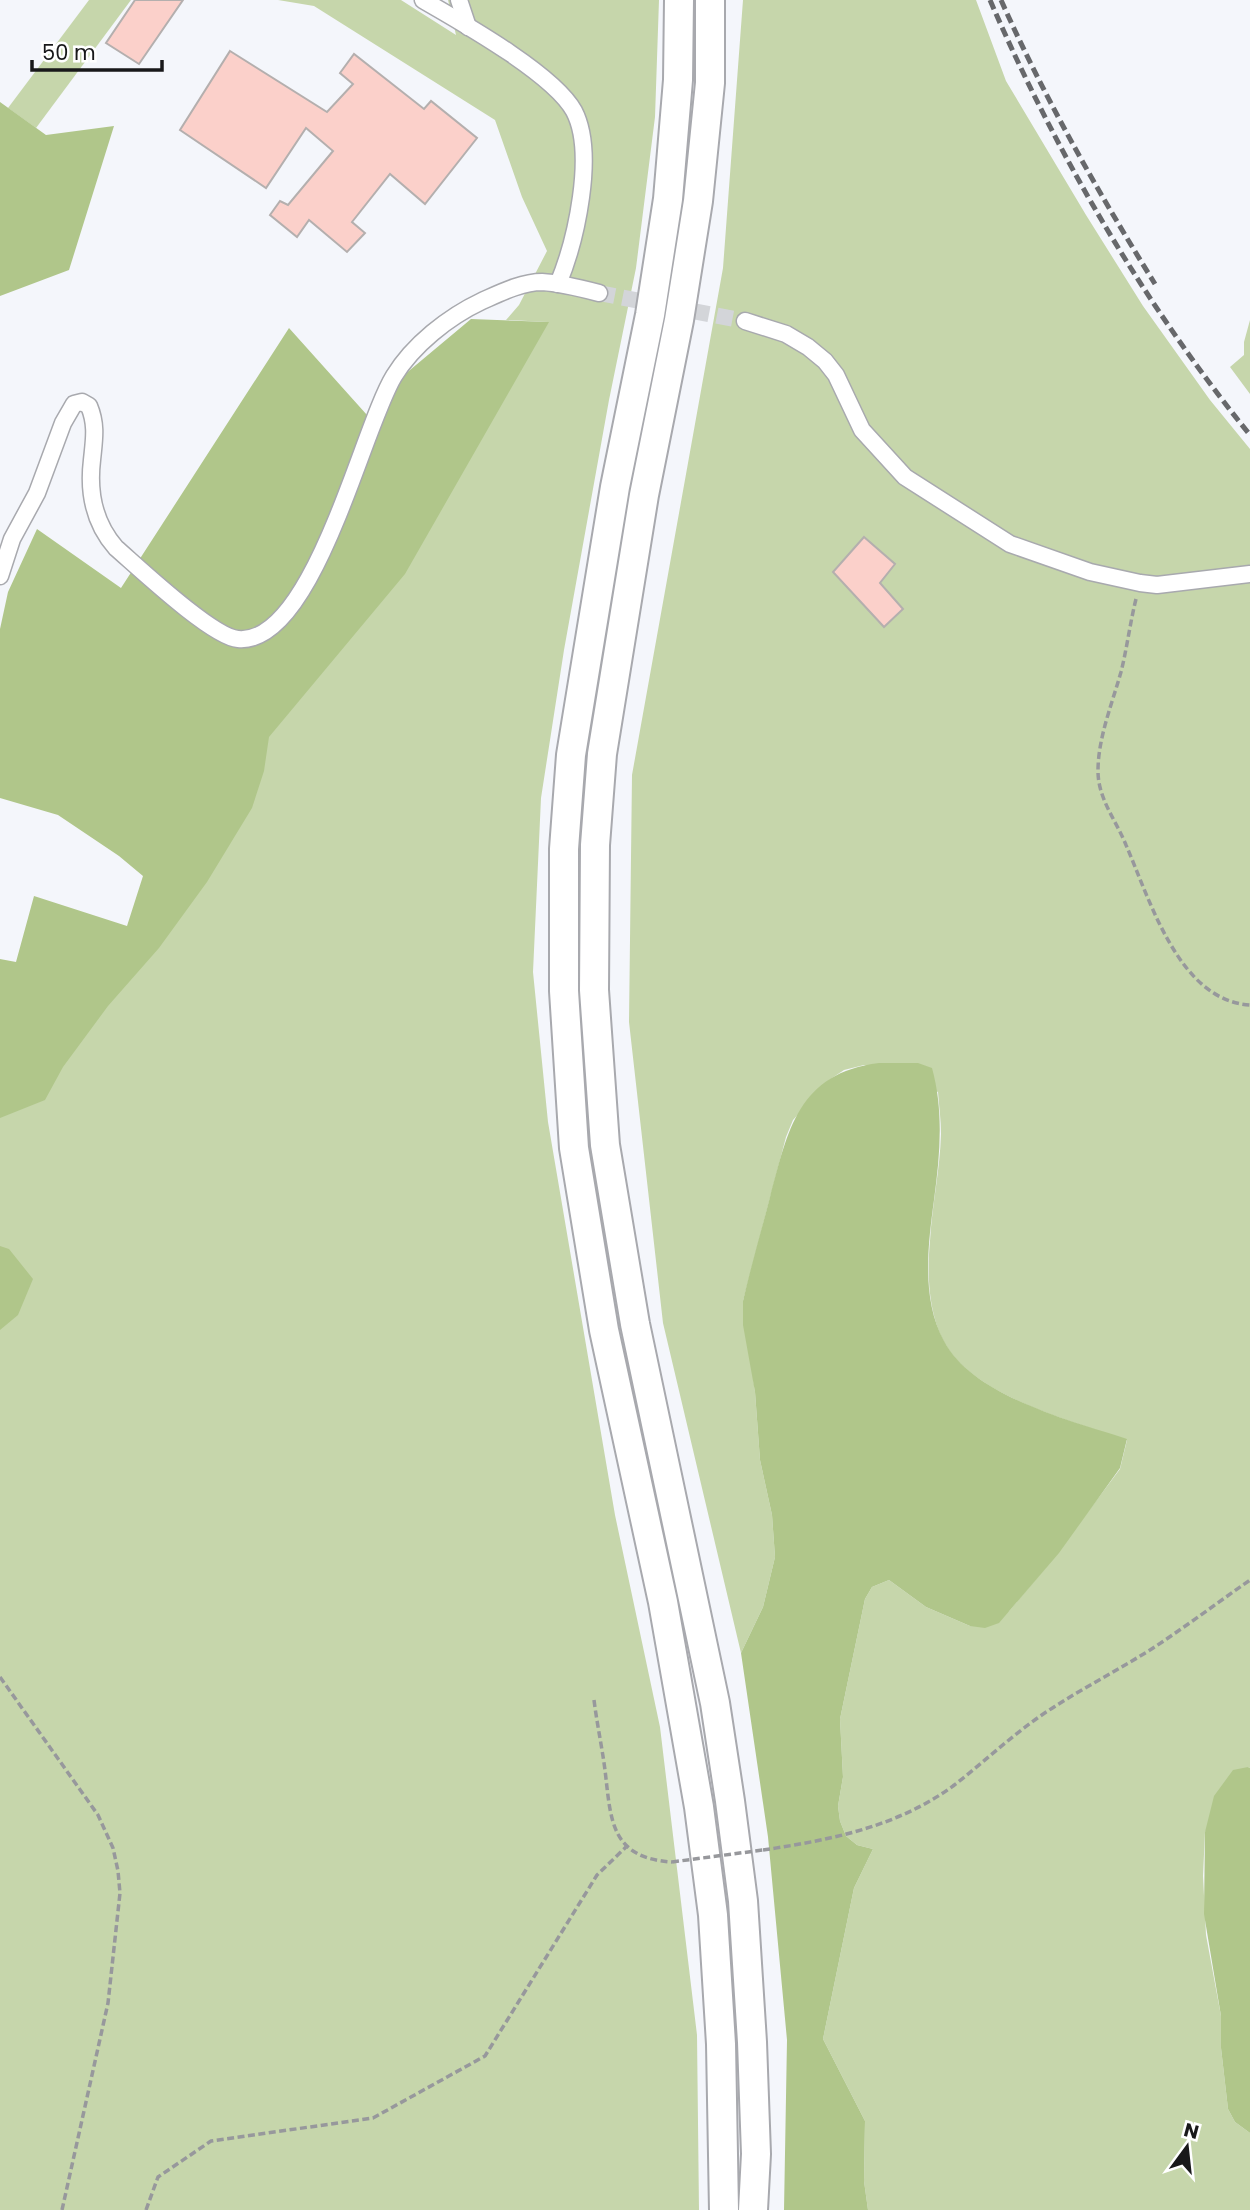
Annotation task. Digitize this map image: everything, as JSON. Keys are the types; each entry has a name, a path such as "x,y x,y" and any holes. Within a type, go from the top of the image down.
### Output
{"highway":[{"path":"678,0 678,80 668,199 650,315 615,487 571,755 564,849 564,991 574,1148 604,1330 663,1602 699,1807 713,1914 721,2044 724,2210"},
{"path":"710,0 710,83 698,201 680,320 644,495 602,754 595,845 594,990 605,1145 635,1324 715,1703 743,1901 752,2042 755,2154 753,2210"}],"street":[{"path":"423,0 545,79 568,103 580,127 584,165 579,205 558,284"},
{"path":"459,0 468,27"},
{"path":"0,576 6,537 37,493 74,404 82,402 89,406 96,428 91,492 99,525 106,536 116,548 209,627 235,640 249,639 269,628 299,595 329,537 387,388 402,364 430,336 471,306 524,285 539,282 558,284 599,293"},
{"path":"745,321 786,334 825,361 836,375 862,430 905,477 1010,544 1090,572 1140,583 1157,585 1250,574"}],"path":[{"path":"1140,583 1099,756 1099,787 1146,896 1178,955 1205,989 1222,1000 1250,1005"},
{"path":"594,1700 608,1806 613,1826 626,1847 651,1861 672,1862 818,1842 857,1832 922,1805 952,1786 1052,1708 1150,1650 1250,1580"},
{"path":"0,1677 97,1815 113,1848 118,1871 120,1894 107,2013 62,2210"},
{"path":"146,2210 158,2177 211,2141 373,2118 485,2056 597,1874 626,1847"}],"green space":[{"path":"89,0 131,0 36,128 8,108"},
{"path":"278,0 401,0 456,35 448,0 659,0 655,117 636,268 564,650 541,798 533,972 548,1122 615,1515 660,1727 697,2035 699,2210 0,2210 0,1098 35,1076 548,322 506,320 519,305 547,251 522,197 495,120 314,6"},
{"path":"743,0 976,0 1006,81 1086,215 1143,306 1210,400 1250,449 1250,1768 1248,1767 1205,1832 1203,1876 1206,1935 1221,2016 1221,2048 1228,2109 1235,2122 1250,2133 1250,2210 868,2210 864,2181 865,2121 823,2039 854,1888 873,1849 857,1845 846,1836 838,1806 843,1777 840,1719 865,1599 872,1587 889,1580 926,1607 970,1626 1009,1611 1048,1565 1120,1469 1127,1440 1025,1404 976,1377 957,1360 938,1328 929,1278 931,1228 941,1134 938,1092 864,1065 844,1070 829,1080 793,1120 786,1137 743,1301 755,1392 760,1460 772,1515 775,1557 763,1607 741,1653 663,1323 629,1022 632,775 723,268"},
{"path":"0,102 46,135 114,126 69,270 0,296"},
{"path":"471,319 549,322 405,574 269,737 264,771 252,808 207,882 159,948 108,1006 63,1067 45,1100 0,1118 0,959 16,962 34,896 127,926 143,876 119,856 58,815 0,798 0,629 8,592 37,529 121,588 289,328 367,415 404,375"},
{"path":"1250,320 1250,394 1230,367 1244,355 1244,342"},
{"path":"879,1063 918,1063 932,1068 936,1084 940,1134 928,1272 932,1308 944,1341 958,1360 977,1377 1000,1391 1052,1415 1127,1439 1120,1468 1059,1553 999,1623 985,1628 970,1626 926,1607 889,1580 872,1587 865,1599 840,1719 843,1777 838,1806 846,1836 857,1845 873,1849 854,1888 823,2039 865,2121 864,2181 868,2210 784,2210 787,2040 768,1837 741,1653 763,1607 775,1557 772,1515 760,1460 755,1392 743,1325 743,1301 783,1149 801,1109 814,1092 830,1079 852,1069"},
{"path":"0,1246 9,1249 33,1279 18,1315 0,1330"},
{"path":"1248,1767 1250,2133 1235,2122 1228,2109 1221,2048 1221,2016 1204,1914 1205,1832 1214,1796 1233,1770"}],"building":[{"path":"135,0 183,0 139,64 106,43"},
{"path":"230,51 327,112 353,84 340,73 354,54 424,109 431,101 477,138 425,204 390,174 352,222 365,233 347,252 309,220 297,237 270,215 280,201 288,205 333,151 306,128 266,188 180,130"},
{"path":"864,537 895,564 880,583 903,609 884,627 833,572"}],"tunnel":[{"path":"599,293 745,321"}],"railway":[{"path":"990,0 1044,115 1105,227 1174,334 1250,435"},
{"path":"1001,0 1073,145 1155,284"}]}
